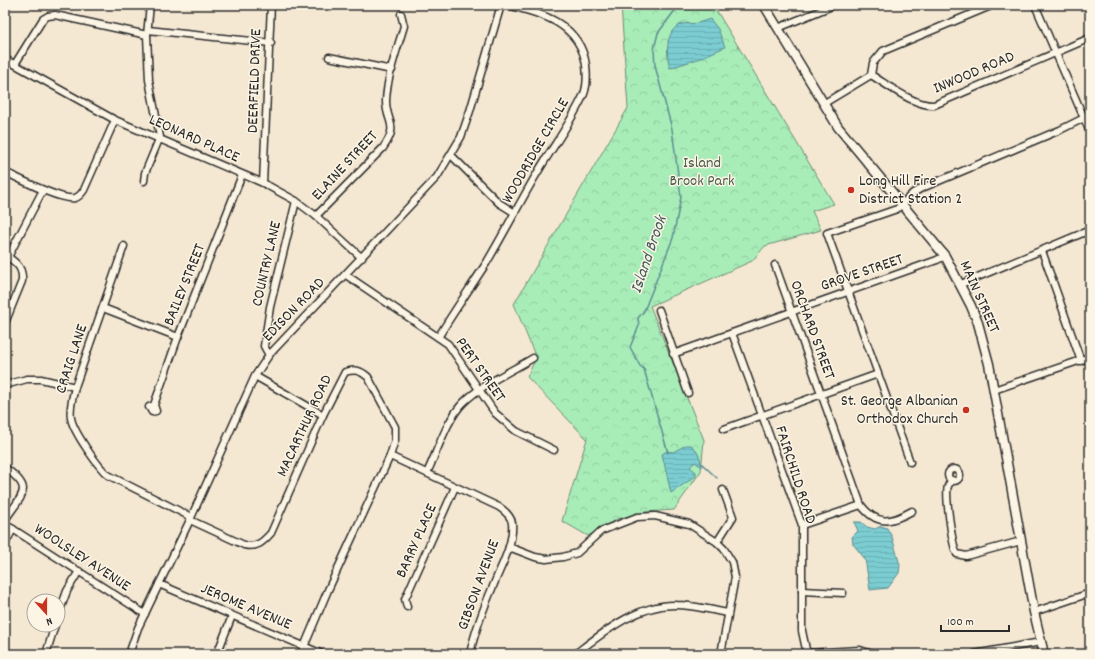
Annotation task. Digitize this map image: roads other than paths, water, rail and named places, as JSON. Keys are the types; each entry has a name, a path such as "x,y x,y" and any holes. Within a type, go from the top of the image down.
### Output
{"main road":[{"name":"MAIN STREET","path":"764,5 823,104 843,133 945,256 961,284 978,323 986,351 994,390 1034,612 1044,654"}],"street":[{"path":"144,181 145,173 160,137 149,80 148,33 150,5"},
{"name":"DEERFIELD DRIVE","path":"263,183 271,43 271,5"},
{"name":"EDISON ROAD","path":"129,654 145,614 191,518 255,376 269,355 437,177 451,155 461,136 470,111 501,5"},
{"name":"WOODRIDGE CIRCLE","path":"439,336 487,262 514,213 571,120 584,93 586,64 581,47 571,33 558,22 538,12 507,5"},
{"path":"778,28 834,5"},
{"path":"823,104 871,75 873,63 883,51 993,5"},
{"path":"1035,5 1090,132"},
{"name":"ELAINE STREET","path":"316,216 383,148 389,139 392,126 386,102 392,70 404,26 401,14"},
{"path":"15,64 43,19 48,16 55,15 148,33 271,43"},
{"name":"INWOOD ROAD","path":"871,75 917,102 928,105 934,104 1090,38"},
{"path":"329,57 392,70"},
{"name":"LEONARD PLACE","path":"5,60 15,64 116,120 160,137 242,175 263,183 296,202 316,216 362,258"},
{"path":"910,462 827,234 897,209 913,193 922,188 1060,130 1090,115"},
{"path":"5,172 43,190 69,198 78,197 84,190 116,120"},
{"path":"451,155 498,203 514,213"},
{"name":"BAILEY STREET","path":"154,405 178,337 242,175"},
{"path":"5,323 23,275 19,265 7,257 43,190"},
{"name":"COUNTRY LANE","path":"269,355 264,346 270,307 296,202"},
{"path":"961,284 1090,230"},
{"name":"CRAIG LANE","path":"124,246 75,387 70,409 71,419 96,463 108,475 191,518"},
{"path":"1042,251 1082,361"},
{"name":"GROVE STREET","path":"673,354 945,256"},
{"name":"ORCHARD STREET","path":"775,265 861,505"},
{"name":"PERT STREET","path":"346,275 439,336 448,344 478,390 495,413 506,424 554,450"},
{"path":"102,308 178,337"},
{"path":"659,310 673,354 688,393"},
{"name":"FAIRCHILD ROAD","path":"732,333 802,525 802,632 807,654"},
{"path":"427,473 453,416 463,403 478,390 533,358"},
{"path":"994,390 1090,358"},
{"name":"MACARTHUR ROAD","path":"191,518 244,544 252,547 260,544 271,532 323,415 345,372 353,369 362,371 368,377 396,427 395,440 390,456 301,654"},
{"path":"724,429 878,374"},
{"path":"255,376 323,415"},
{"path":"5,385 26,379 41,380 75,387"},
{"name":"GIBSON AVENUE","path":"390,456 486,500 507,513 512,522 512,532 508,547 478,624 470,654"},
{"path":"5,468 22,481 24,487 22,493 5,520"},
{"path":"952,480 948,486 952,541 957,554 966,556 1021,541"},
{"name":"BARRY PLACE","path":"407,607 405,599 455,487"},
{"path":"717,542 733,518 722,490"},
{"path":"802,525 861,505 868,514 884,521 896,520 912,511"},
{"path":"508,547 535,558 546,559 563,557 577,552 601,531 618,523 637,517 655,516 689,524 717,542 724,549 732,562 735,577 721,654"},
{"name":"WOOLSLEY AVENUE","path":"5,524 145,614"},
{"path":"5,544 13,529"},
{"path":"66,594 79,571"},
{"name":"JEROME AVENUE","path":"159,584 322,654"},
{"path":"802,591 843,593"},
{"path":"1034,612 1090,593"},
{"path":"575,654 627,619 652,608 677,605 728,613"},
{"path":"217,654 232,616"},
{"path":"46,654 53,633"},
{"path":"974,654 1041,642"},
{"path":"807,654 860,650 872,654"}],"water":[{"path":"710,19 718,29 725,47 698,59 670,68 668,43 672,31 682,24 698,23"},
{"path":"686,445 691,445 696,450 702,467 695,462 690,467 696,472 696,476 671,493 662,454 667,451 673,452"},
{"path":"854,522 861,522 867,527 875,529 881,526 887,528 892,537 900,565 899,573 888,588 870,590 865,559 853,544 852,537 858,531"}],"waterway":[{"name":"Island Brook","path":"668,453 644,369 640,366 630,347 639,326 638,318 644,311 673,238 681,197 672,129 655,66 654,49 658,33 679,5"},
{"name":"Island Brook","path":"701,463 717,478"}],"place":[{"name":"Long Hill Fire District Station 2","path":"851,190"},
{"name":"St. George Albanian Orthodox Church","path":"966,410"}],"park label":[{"name":"Island Brook Park","path":"702,172"}]}
